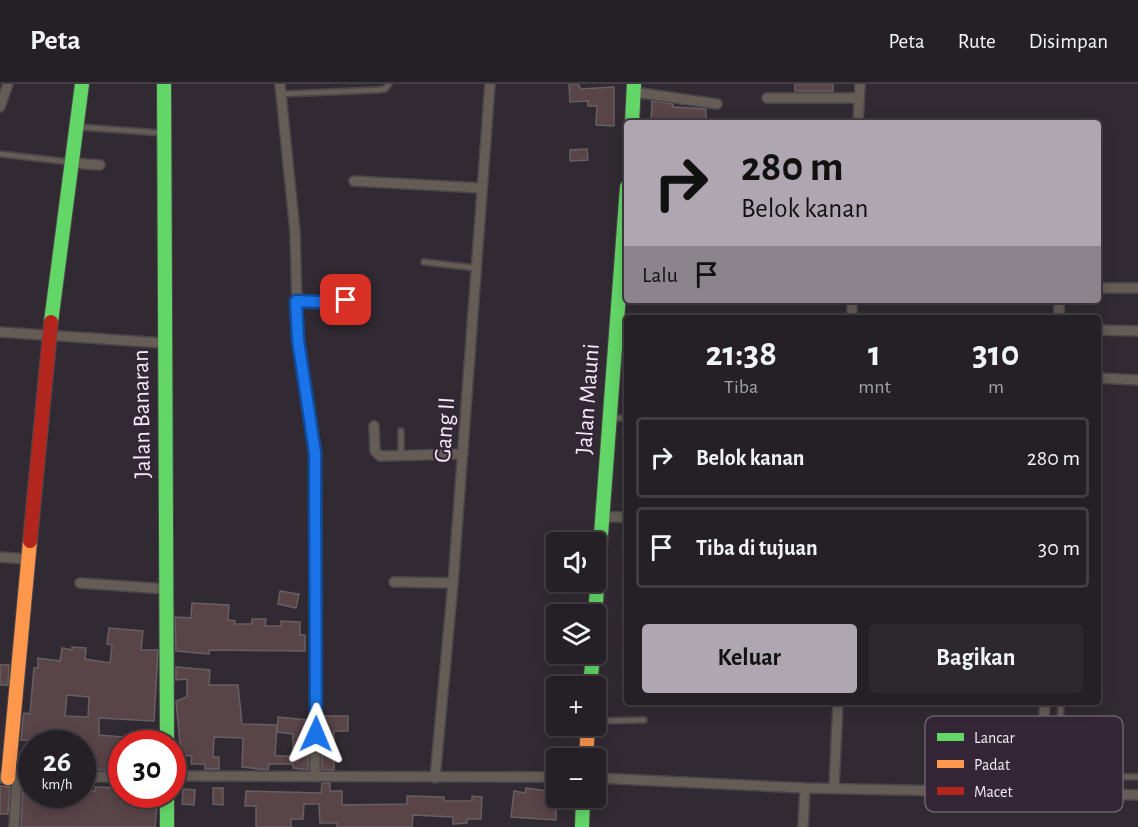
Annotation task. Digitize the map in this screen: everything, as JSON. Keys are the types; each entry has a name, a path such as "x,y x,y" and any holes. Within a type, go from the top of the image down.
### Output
{"street":[{"path":"14,827 8,778 26,559 49,334 82,84"},
{"name":"Jalan Banaran","path":"164,84 163,343 167,730"},
{"name":"Gang II","path":"435,778 453,583 490,84"},
{"path":"858,120 860,84"},
{"path":"0,107 4,88"},
{"path":"632,120 634,88 717,104"},
{"path":"280,89 294,221 298,340 315,453 315,777"},
{"path":"767,98 859,98"},
{"path":"72,163 100,165"},
{"path":"354,181 481,188"},
{"name":"Jalan Mauni","path":"596,604 609,418 624,254"},
{"path":"1101,288 1138,288"},
{"path":"1101,330 1138,331"},
{"path":"0,332 163,343"},
{"path":"1101,378 1138,380"},
{"path":"374,426 376,454 463,454"},
{"path":"603,517 624,517"},
{"path":"0,557 26,559"},
{"path":"394,582 453,583"},
{"path":"80,583 166,589"},
{"path":"834,788 838,705"},
{"path":"186,776 546,777"},
{"path":"606,778 925,791"},
{"path":"803,827 805,788"},
{"path":"167,808 167,827"},
{"path":"582,827 583,808"}],"lane":[{"path":"280,89 377,90 389,87 389,84"},
{"path":"77,127 164,134"},
{"path":"0,154 72,163"},
{"path":"424,262 476,268"},
{"path":"296,301 343,303 346,300"},
{"path":"609,418 624,418"},
{"path":"401,431 401,455"},
{"path":"606,721 644,720"},
{"path":"1123,777 1138,777"}],"building":[{"path":"569,84 578,84 581,89 614,87 614,126 596,125 597,106 588,106 588,101 570,102"},
{"path":"795,84 833,84 833,91 795,91"},
{"path":"652,101 673,104 673,107 706,109 706,120 651,120"},
{"path":"587,149 588,160 570,161 570,150"},
{"path":"280,591 299,594 296,608 278,604"},
{"path":"192,603 229,605 228,620 235,621 235,624 252,624 252,619 266,619 265,626 281,626 281,621 300,622 300,635 305,635 305,651 209,650 209,654 176,651 175,617 191,618"},
{"path":"109,628 143,631 141,650 158,650 154,721 99,718 99,735 108,736 108,770 96,769 96,730 22,730 24,713 30,714 34,668 38,668 38,658 60,661 62,648 72,650 72,647 86,648 85,659 110,663 112,645 107,644","holes":["67,695 89,697 88,717 65,716"]},
{"path":"0,665 9,665 8,685 0,685"},
{"path":"176,667 210,670 209,685 238,685 242,724 277,725 275,756 293,756 293,734 277,732 278,717 308,720 308,770 293,768 293,764 269,764 268,770 242,767 243,738 214,737 213,757 219,757 219,769 205,769 205,764 191,764 192,756 186,755 186,730 179,730 176,701 187,697 187,679 176,680"},
{"path":"322,716 348,716 348,731 334,731 334,770 322,770"},
{"path":"322,783 330,783 330,791 342,791 342,805 407,804 407,796 444,797 444,801 472,801 472,796 482,797 481,819 467,819 467,823 453,824 453,817 413,815 412,827 337,827 337,823 320,823 319,804 304,804 303,819 291,819 291,827 256,827 256,806 245,806 246,791 321,793"},
{"path":"0,786 10,787 8,814 0,814"},
{"path":"96,787 108,787 108,808 157,808 155,827 21,827 22,808 96,808"},
{"path":"213,788 223,788 223,805 213,804"},
{"path":"526,788 546,791 546,808 556,808 556,820 511,817 514,791 525,793"},
{"path":"186,789 195,790 194,805 186,804"}],"traffic: fast":[{"path":"51,322 82,84"},
{"path":"164,84 167,730"},
{"path":"632,120 634,84"},
{"path":"596,604 624,227"},
{"path":"591,676 592,664"},
{"path":"167,808 167,827"},
{"path":"582,827 583,808"}],"traffic: slow":[{"path":"8,778 30,541"},
{"path":"587,736 587,748"}],"traffic: jam":[{"path":"30,541 51,322"}],"route":[{"path":"316,734 315,453 300,359 296,301 345,303 346,300"}]}
